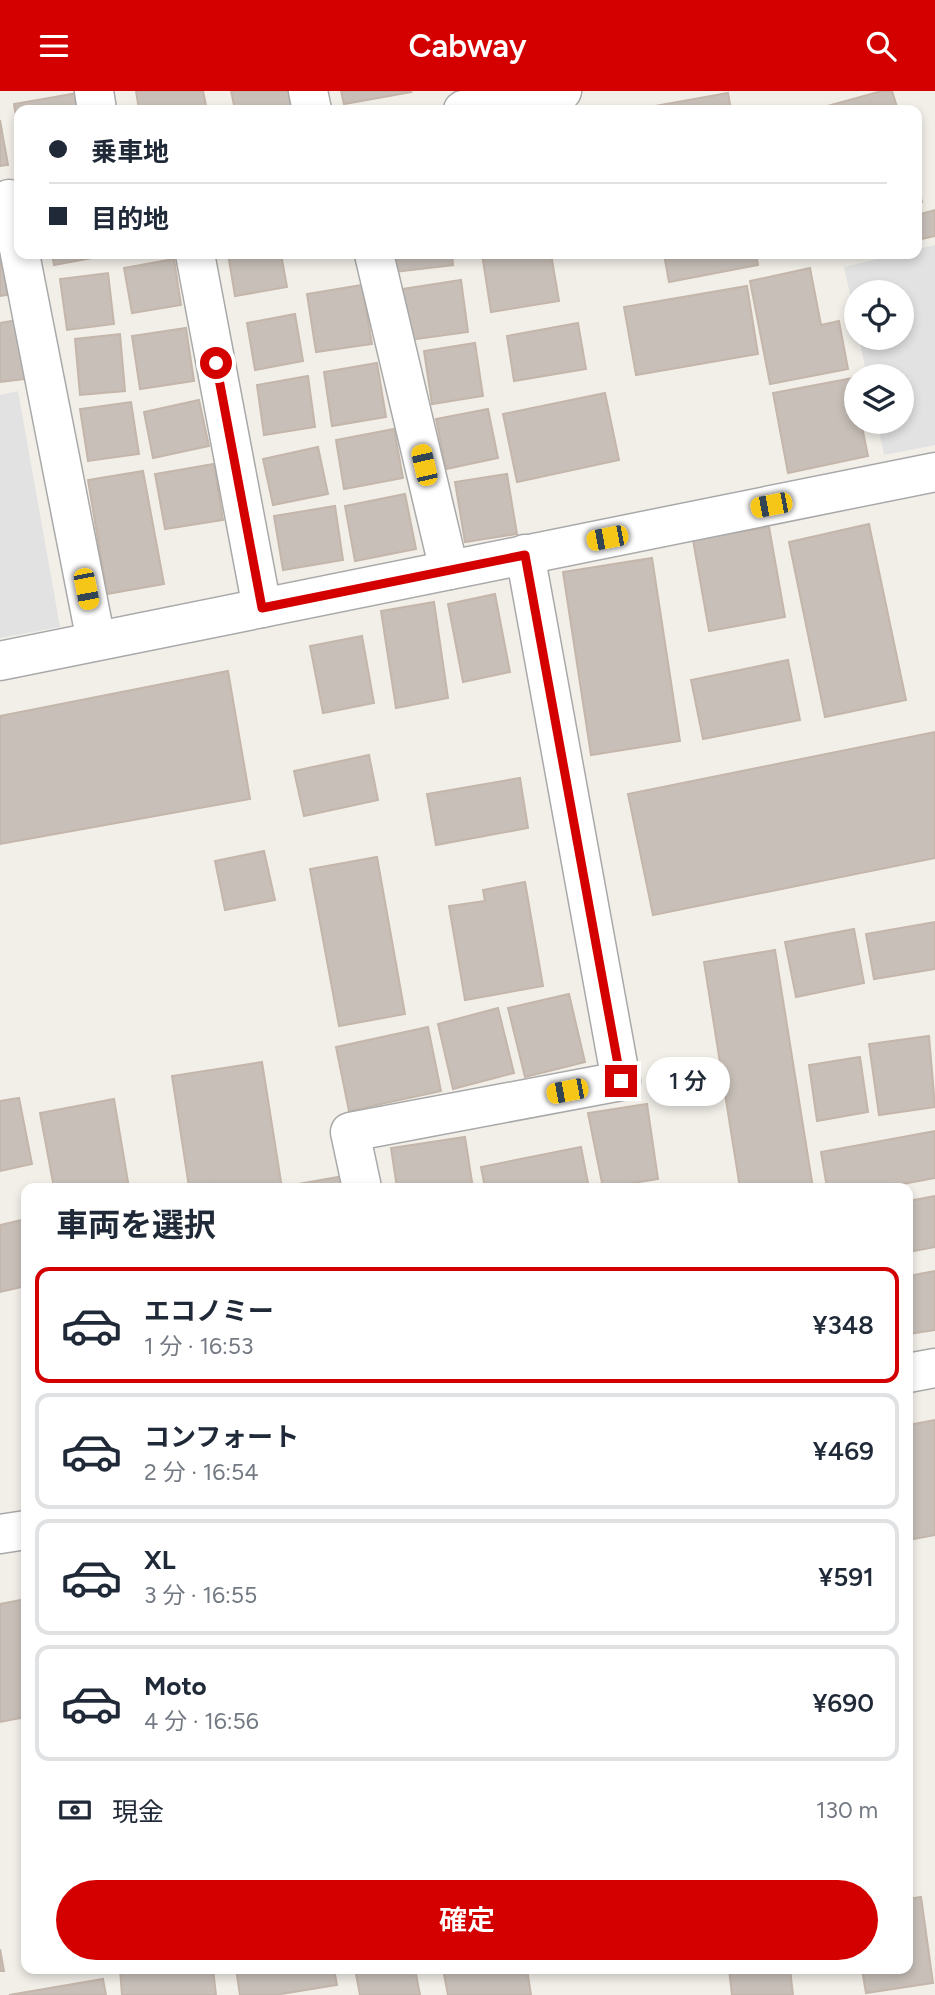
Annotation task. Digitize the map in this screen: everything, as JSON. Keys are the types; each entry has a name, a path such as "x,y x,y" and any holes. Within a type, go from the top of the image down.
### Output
{"street":[{"path":"489,105 562,91"},
{"path":"10,199 14,220"},
{"path":"21,259 96,641"},
{"path":"196,259 262,608"},
{"path":"375,259 449,570"},
{"path":"0,661 935,472"},
{"path":"361,1183 350,1132 621,1081 525,555"},
{"path":"913,1372 935,1368"},
{"path":"0,1534 21,1531"}],"shaded area":[{"path":"935,245 935,445 884,455 880,434 914,434 914,364 864,364 862,350 914,350 914,280 847,280 844,267 878,259 922,259 922,248"},
{"path":"18,391 60,627 0,638 0,395"}],"building":[{"path":"136,91 203,91 206,105 138,105"},
{"path":"231,91 291,91 294,105 234,105"},
{"path":"341,91 410,91 411,92 344,104"},
{"path":"882,91 892,91 896,105 831,105"},
{"path":"78,93 80,105 14,105"},
{"path":"728,93 730,105 660,105"},
{"path":"0,120 8,165 0,166"},
{"path":"935,210 935,236 922,239 922,214"},
{"path":"0,239 7,295 0,296"},
{"path":"53,259 86,259 54,265"},
{"path":"174,259 181,305 132,313 124,268"},
{"path":"229,259 282,259 287,287 235,296"},
{"path":"393,259 452,259 453,265 395,272"},
{"path":"483,259 552,259 559,301 491,312"},
{"path":"665,259 757,259 758,265 669,282"},
{"path":"810,268 821,325 839,321 847,364 844,364 844,370 770,384 750,281"},
{"path":"108,273 114,324 67,330 60,279"},
{"path":"461,280 468,332 410,340 402,289"},
{"path":"362,285 372,344 316,352 307,294"},
{"path":"747,286 758,354 636,375 624,307"},
{"path":"295,314 303,361 255,370 247,323"},
{"path":"17,320 26,379 0,382 0,323"},
{"path":"578,323 586,369 514,381 507,336"},
{"path":"186,328 194,381 140,389 132,336"},
{"path":"120,334 125,391 80,395 75,339"},
{"path":"475,343 483,396 432,404 424,351"},
{"path":"377,363 386,417 332,426 324,372"},
{"path":"308,376 315,427 264,435 257,385"},
{"path":"844,380 844,434 863,434 868,456 788,473 773,393"},
{"path":"605,393 619,460 517,482 503,414"},
{"path":"199,400 209,446 153,458 144,412"},
{"path":"131,402 139,454 88,461 80,409"},
{"path":"488,409 498,458 446,469 436,419"},
{"path":"394,429 403,478 344,489 336,440"},
{"path":"318,447 328,494 273,505 263,459"},
{"path":"214,464 223,520 165,529 155,474"},
{"path":"143,471 164,584 107,594 88,480"},
{"path":"507,474 517,534 465,542 455,482"},
{"path":"405,494 416,549 355,561 345,506"},
{"path":"335,506 343,560 283,570 274,516"},
{"path":"869,524 906,700 825,717 789,542"},
{"path":"769,527 785,617 709,631 693,540"},
{"path":"652,558 680,741 591,755 563,572"},
{"path":"495,594 510,672 463,682 448,604"},
{"path":"434,602 448,698 396,708 381,611"},
{"path":"362,636 374,703 323,713 310,646"},
{"path":"788,660 800,720 703,739 691,680"},
{"path":"228,671 250,799 0,844 0,716"},
{"path":"935,732 935,858 653,915 628,794"},
{"path":"369,755 378,800 304,816 294,771"},
{"path":"520,778 528,828 436,845 427,794"},
{"path":"264,851 275,900 225,910 215,861"},
{"path":"377,857 405,1014 339,1026 310,869"},
{"path":"525,882 543,986 465,1000 449,906 485,901 483,890"},
{"path":"935,922 935,969 874,979 866,934"},
{"path":"854,929 864,983 796,997 785,942"},
{"path":"775,950 812,1183 739,1183 704,962"},
{"path":"569,994 585,1062 525,1077 508,1008"},
{"path":"498,1008 514,1073 453,1089 438,1024"},
{"path":"428,1027 441,1091 349,1111 336,1047"},
{"path":"929,1036 935,1107 879,1115 869,1044"},
{"path":"860,1057 868,1112 817,1121 809,1065"},
{"path":"262,1062 281,1183 188,1183 172,1076"},
{"path":"19,1098 32,1164 0,1171 0,1101"},
{"path":"114,1099 128,1183 53,1183 40,1113"},
{"path":"647,1104 658,1179 634,1183 602,1183 588,1113"},
{"path":"935,1131 935,1178 908,1183 826,1183 821,1152"},
{"path":"465,1137 472,1183 396,1183 391,1148"},
{"path":"581,1147 588,1183 484,1183 481,1167"},
{"path":"344,1176 345,1183 304,1183"},
{"path":"935,1196 935,1247 913,1251 913,1200"},
{"path":"21,1220 21,1287 0,1292 0,1225"},
{"path":"935,1271 935,1330 913,1333 913,1275"},
{"path":"935,1420 935,1535 913,1539 913,1424"},
{"path":"21,1600 21,1718 0,1722 0,1604"},
{"path":"921,1897 933,1983 866,1993 863,1974 913,1974 913,1898"},
{"path":"0,1949 4,1971 0,1971"},
{"path":"120,1974 214,1974 216,1995 122,1995"},
{"path":"237,1974 335,1974 337,1985 275,1995 240,1995"},
{"path":"356,1974 416,1974 420,1995 360,1995"},
{"path":"444,1974 528,1974 531,1995 448,1995"},
{"path":"730,1974 791,1974 793,1995 732,1995"},
{"path":"103,1979 106,1995 9,1995"}],"route":[{"path":"216,363 262,608 525,555 607,992 621,1081"}]}
